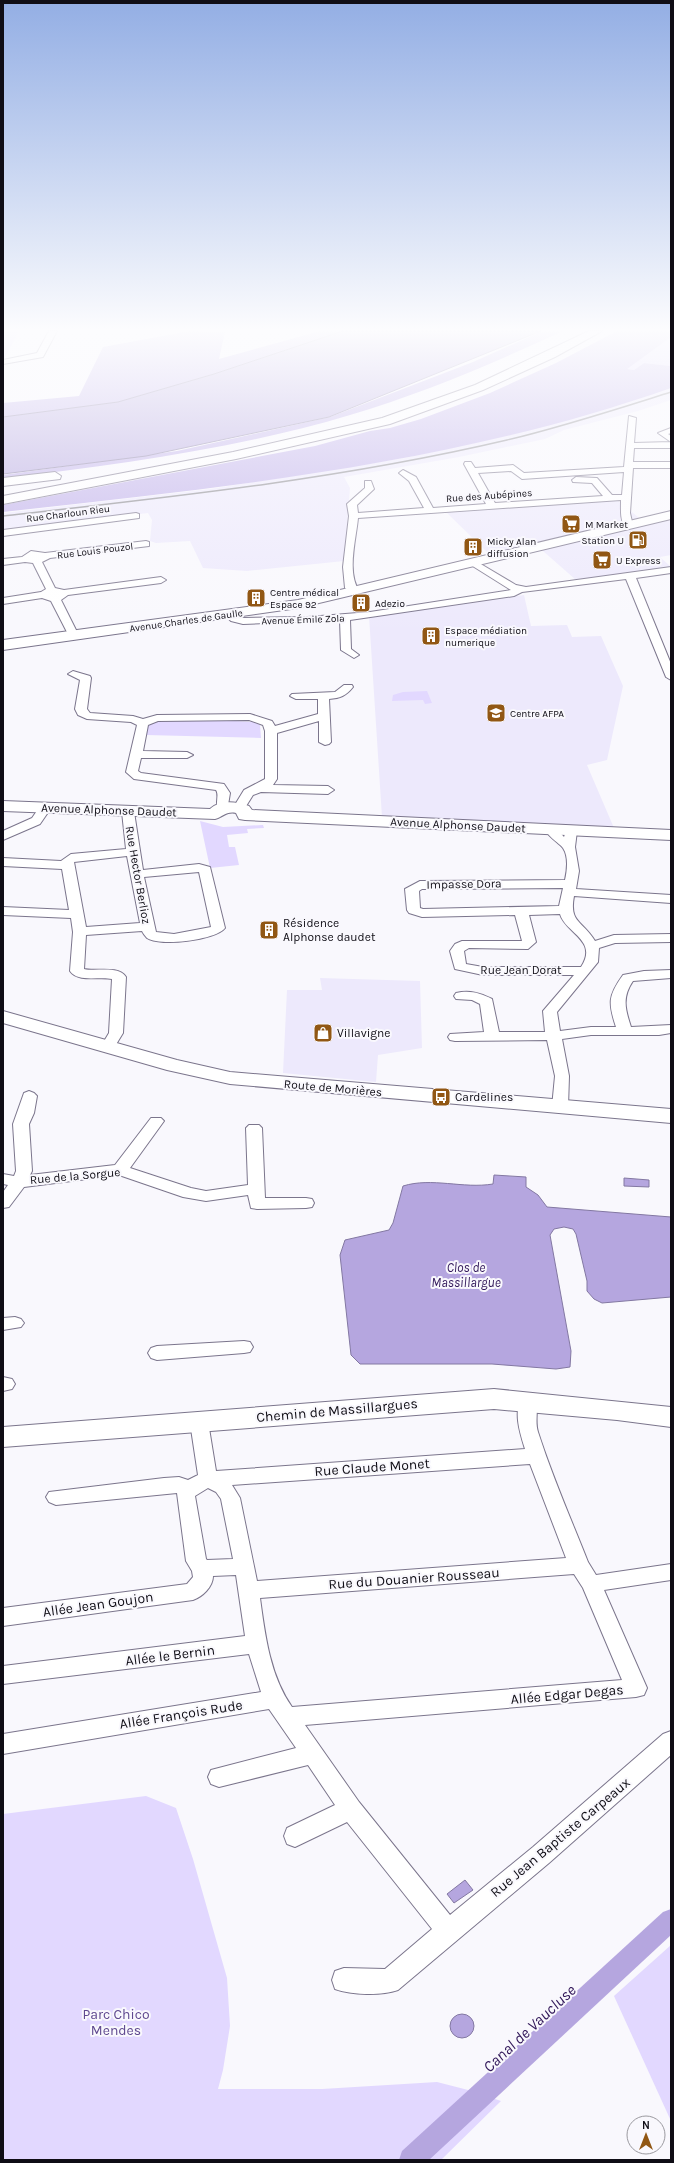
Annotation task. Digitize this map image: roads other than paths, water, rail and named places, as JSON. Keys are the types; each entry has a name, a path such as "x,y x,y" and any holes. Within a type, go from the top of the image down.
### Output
{"main road":[{"path":"80,473 196,455 302,432"},
{"path":"5,484 104,476 243,452 339,432"},
{"path":"3,500 236,455 243,452"},
{"path":"5,484 64,475"},
{"name":"Avenue Charles de Gaulle","path":"3,645 230,615 298,604 355,592 671,515"}],"street":[{"path":"628,526 625,513 631,432"},
{"path":"665,432 662,433 671,440"},
{"path":"630,446 671,445"},
{"path":"522,476 671,465"},
{"path":"492,506 470,467 513,468 527,483 594,480 610,498"},
{"path":"403,473 413,479 430,511"},
{"path":"355,592 350,588 348,566 354,516 352,504 370,489 368,483"},
{"name":"Rue des Aubépines","path":"354,516 626,497"},
{"name":"Rue Charloun Rieu","path":"3,533 136,516"},
{"path":"20,530 54,594 74,636"},
{"name":"Rue Louis Pouzol","path":"3,562 146,544"},
{"path":"474,563 519,590"},
{"name":"Avenue Émile Zola","path":"230,615 235,619 243,621 345,617 408,611 414,607 514,593 519,590 671,570"},
{"path":"630,576 671,677"},
{"path":"3,601 161,580"},
{"path":"345,617 346,650 354,655"},
{"path":"73,674 86,678 81,709 82,713 87,716 143,722 157,718 250,717 268,723 271,731 271,779 260,788 248,794 231,812 223,790 216,786 134,774 131,769 143,722"},
{"path":"296,696 323,696 338,694 348,687"},
{"path":"323,696 325,742"},
{"path":"271,731 324,716"},
{"path":"136,754 187,755"},
{"path":"260,788 328,790"},
{"name":"Avenue Alphonse Daudet","path":"3,806 128,812 231,812 551,830 570,839 671,836"},
{"path":"3,836 36,821 45,808"},
{"name":"Rue Hector Berlioz","path":"128,812 137,874 151,931"},
{"path":"560,1107 562,1076 550,1019 550,1011 591,962 592,946 584,933 567,917 565,910 573,862 570,839"},
{"path":"107,1048 116,1033 119,977 113,974 84,975 77,971 80,932 67,861 71,858 133,852"},
{"path":"3,862 67,865"},
{"path":"80,932 151,931 164,938 213,932 218,928 205,870 199,868 137,874"},
{"name":"Impasse Dora","path":"565,910 422,913 414,910 412,889 420,885 569,888"},
{"path":"569,888 671,899"},
{"path":"3,910 76,914"},
{"name":"Rue Jean Dorat","path":"521,911 529,942 524,946 467,944 460,947 457,952 460,966 483,971 545,969 585,971"},
{"path":"592,946 614,939 671,938"},
{"path":"625,1031 616,1001 620,989 628,978 644,975 671,974"},
{"path":"461,996 475,996 486,1002 492,1036"},
{"name":"Route de Morières","path":"3,1017 107,1048 174,1066 230,1078 671,1116"},
{"path":"455,1037 554,1036 590,1031 671,1029"},
{"name":"Rue de la Sorgue","path":"3,1203 19,1182 24,1171 21,1124 26,1113 30,1096"},
{"path":"120,1170 156,1121"},
{"path":"254,1128 257,1204 306,1203"},
{"name":"Rue de la Sorgue","path":"3,1178 19,1182 120,1170 189,1193 206,1196 256,1189"},
{"path":"157,1353 244,1347"},
{"name":"Chemin de Massillargues","path":"3,1437 441,1401 494,1398 671,1417"},
{"name":"Allée Edgar Degas","path":"285,1717 636,1688 591,1584 579,1565 536,1456 527,1427 528,1401"},
{"path":"199,1422 199,1484"},
{"name":"Rue Claude Monet","path":"199,1484 536,1456"},
{"path":"199,1484 185,1495 196,1561 202,1569 244,1566"},
{"path":"56,1497 179,1485 199,1484 223,1487 230,1498 249,1590 256,1644 274,1699 285,1717 351,1809 448,1932"},
{"name":"Rue du Douanier Rousseau","path":"249,1590 579,1565"},
{"name":"Allée Jean Goujon","path":"3,1617 193,1592 203,1579 202,1569"},
{"path":"591,1584 671,1572"},
{"name":"Allée le Bernin","path":"3,1675 256,1644"},
{"name":"Allée François Rude","path":"3,1744 274,1699"},
{"name":"Rue Jean Baptiste Carpeaux","path":"344,1980 389,1981 541,1855 671,1741"},
{"path":"219,1777 313,1754"},
{"path":"295,1836 351,1809"}],"water":[{"path":"3,432 259,432 146,456 3,474"},
{"name":"Clos de Massillargue","path":"494,1175 526,1177 526,1187 538,1195 547,1207 671,1217 671,1297 602,1303 594,1299 587,1291 587,1281 576,1234 573,1229 564,1227 554,1229 550,1235 571,1351 570,1367 556,1369 492,1364 360,1364 351,1355 340,1255 345,1240 389,1230 393,1223 403,1186 425,1183 470,1185 493,1184"},
{"path":"624,1178 649,1180 649,1187 624,1186"},
{"path":"465,1880 473,1890 454,1903 447,1894"},
{"path":"462,2014 470,2018 474,2026 470,2034 462,2038 454,2034 450,2026 454,2018"}],"waterway":[{"name":"Canal de Vaucluse","path":"411,2160 671,1920"}],"railway":[{"path":"3,516 256,486 382,466 445,454 538,432"}],"place":[{"name":"M Market","path":"571,524"},
{"name":"Station U","path":"638,540"},
{"name":"Micky Alan diffusion","path":"473,547"},
{"name":"U Express","path":"602,560"},
{"name":"Centre médical Espace 92","path":"256,598"},
{"name":"Adezio","path":"361,603"},
{"name":"Espace médiation numerique","path":"431,636"},
{"name":"Centre AFPA","path":"496,713"},
{"name":"Résidence Alphonse daudet","path":"269,930"},
{"name":"Villavigne","path":"323,1033"},
{"name":"Cardelines","path":"441,1097"}],"park label":[{"name":"Parc Chico Mendes","path":"116,2022"}]}
